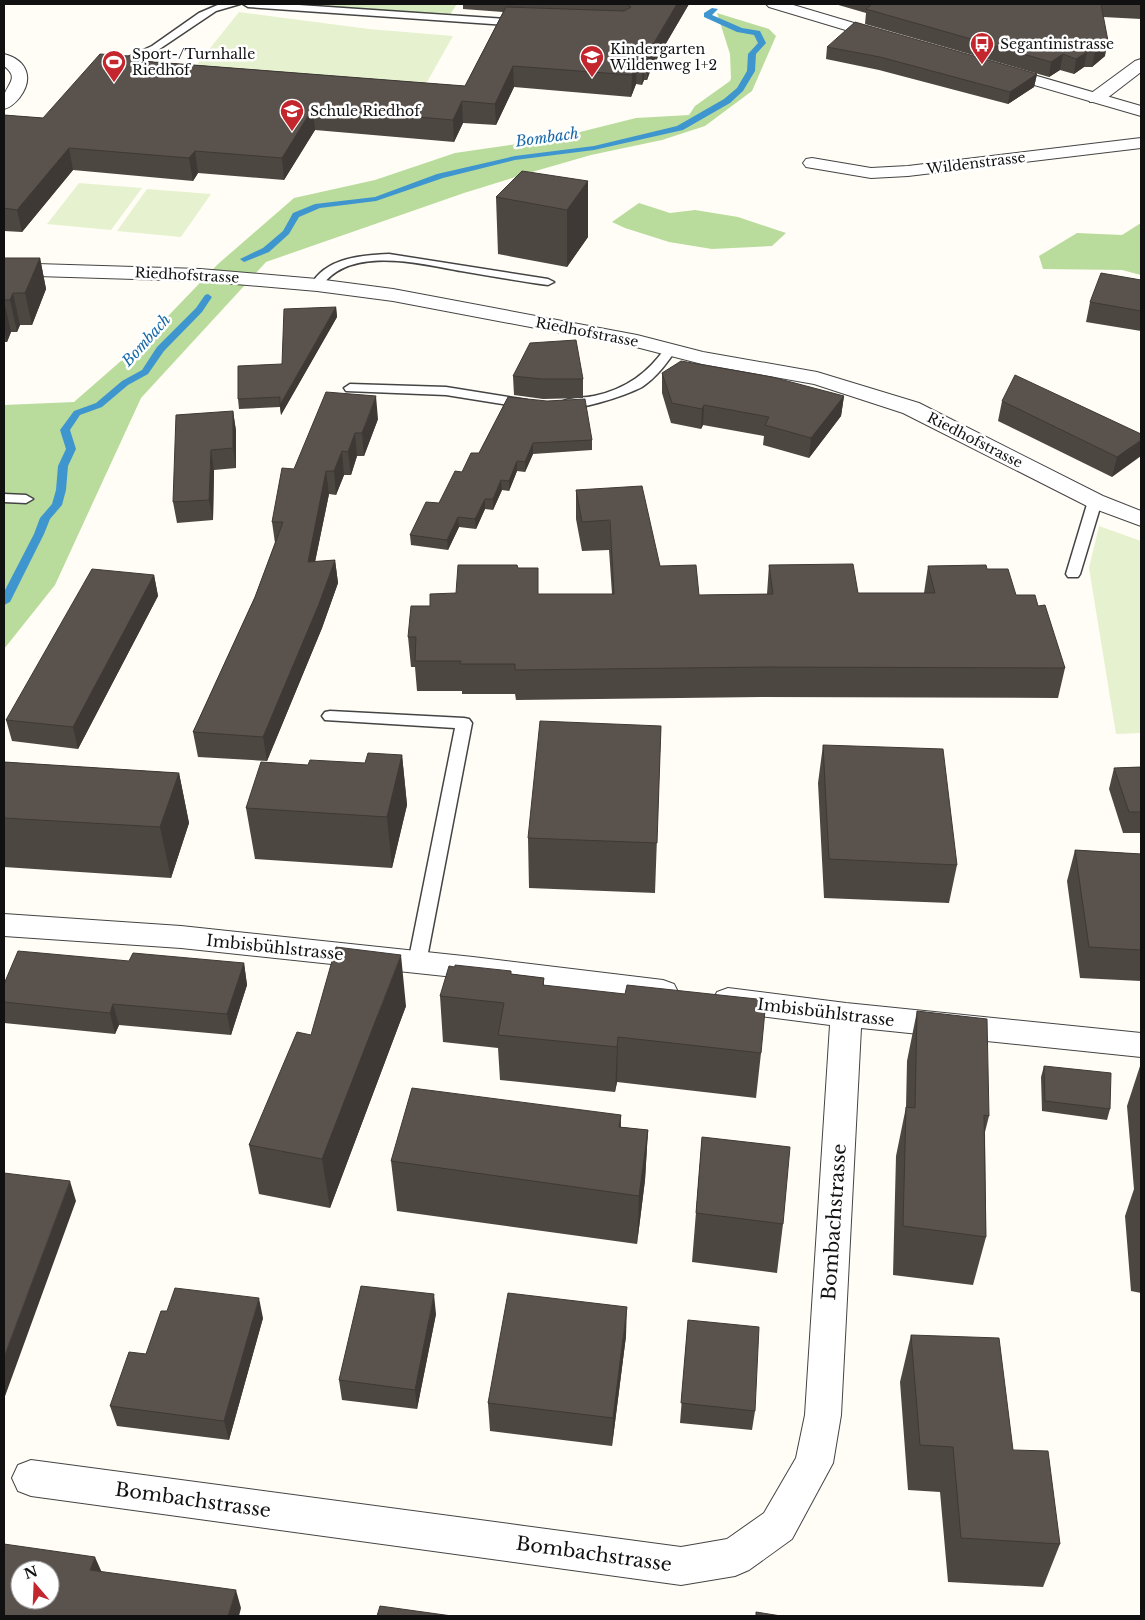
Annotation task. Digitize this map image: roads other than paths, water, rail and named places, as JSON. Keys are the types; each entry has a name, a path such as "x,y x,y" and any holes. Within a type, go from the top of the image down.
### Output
{"street":[{"path":"774,4 899,40"},
{"path":"4,59 14,65 19,74 20,82 16,91 4,104"},
{"path":"1096,98 1141,64"},
{"path":"982,65 1141,111"},
{"name":"Wildenstrasse","path":"812,163 871,173 908,171 1141,143"},
{"name":"Riedhofstrasse","path":"4,269 186,274 317,284 393,294 637,341 702,358 817,378 877,396 918,412 1095,501 1141,519"},
{"name":"Imbisbühlstrasse","path":"4,925 181,937 417,963 846,1015 1141,1045"},
{"name":"Bombachstrasse","path":"32,1478 681,1566 735,1557 778,1526 814,1463 823,1414 846,1015"}],"lane":[{"path":"109,68 156,48 206,12 219,6 235,4"},
{"path":"248,4 532,24"},
{"path":"317,284 323,275 333,268 380,256 397,257 548,282"},
{"path":"554,404 593,401 624,393 653,372 670,350"},
{"path":"350,388 446,391 537,404"},
{"path":"4,498 26,499"},
{"path":"1073,574 1095,501"},
{"path":"330,716 464,723 417,963"}],"waterway":[{"name":"Bombach","path":"244,259 266,250 286,232 296,215 318,206 376,199 440,176 515,158 594,148 680,128 727,101 740,89 751,71 752,54 762,43 757,33 740,30 707,15 714,9"},
{"name":"Bombach","path":"4,602 39,534 45,518 57,505 61,490 63,466 71,449 65,430 77,413 99,405 125,383 145,372 160,349 199,310 208,297"}],"place":[{"name":"Segantinistrasse","path":"982,65"},
{"name":"Kindergarten Wildenweg 1+2","path":"592,78"},
{"name":"Sport-/Turnhalle Riedhof","path":"114,83"},
{"name":"Schule Riedhof","path":"292,132"}]}
